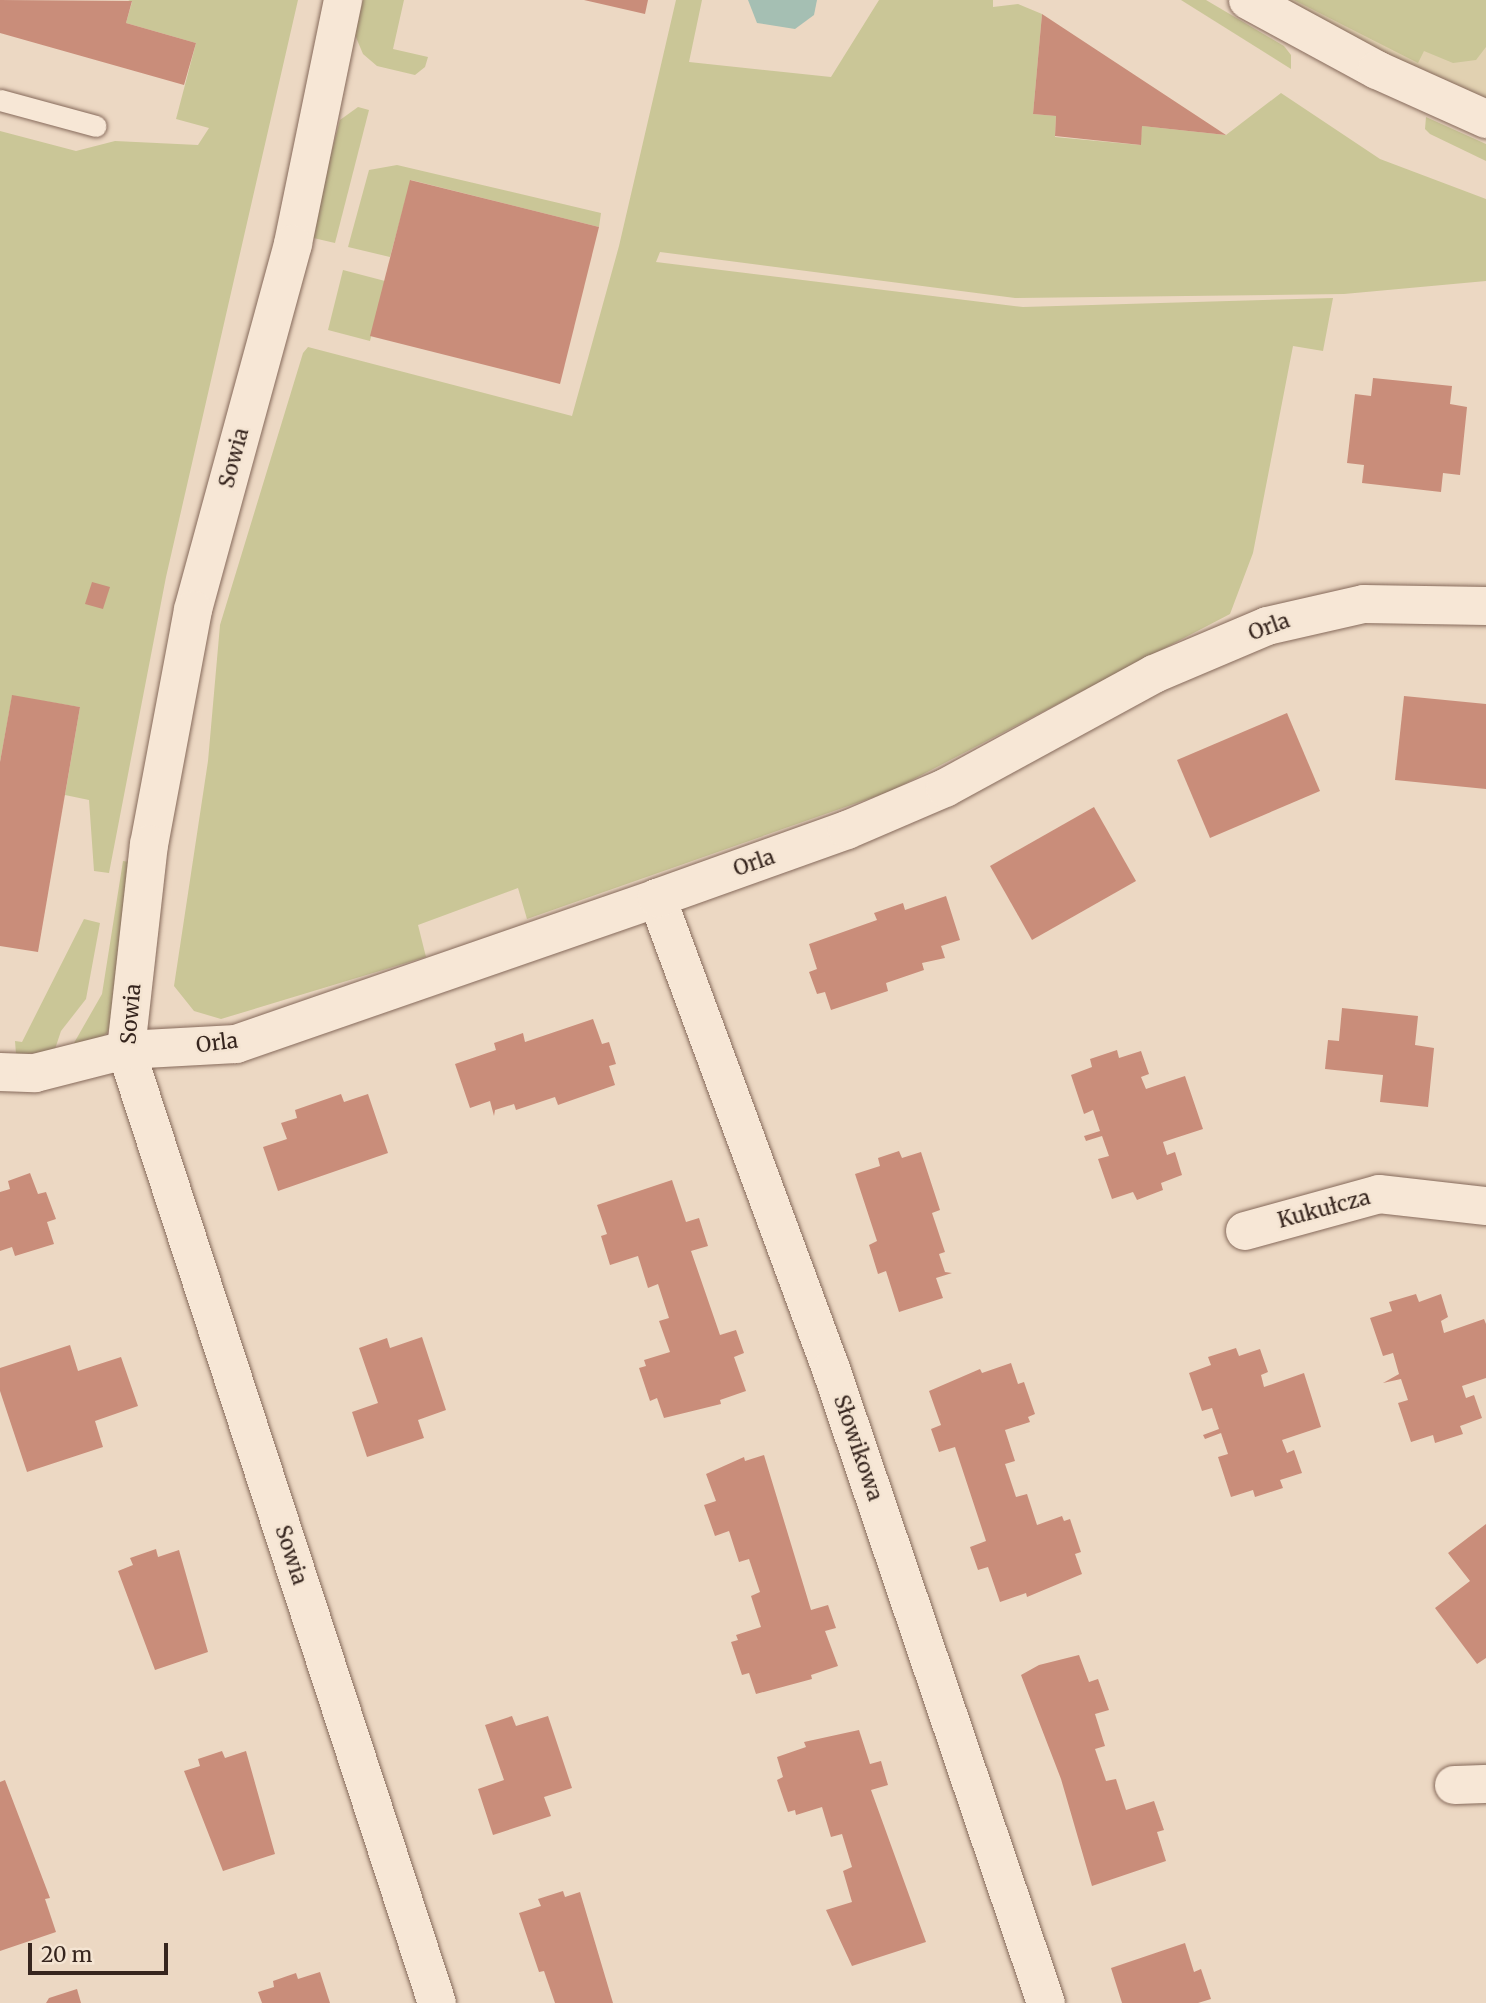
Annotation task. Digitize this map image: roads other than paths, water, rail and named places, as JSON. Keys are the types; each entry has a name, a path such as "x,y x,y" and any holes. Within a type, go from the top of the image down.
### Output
{"street":[{"name":"Sowia","path":"343,0 293,244 192,610 149,844 126,1050 437,2003"},
{"path":"1248,0 1377,70 1486,120"},
{"name":"Orla","path":"0,1072 35,1073 126,1050 236,1044 657,898 847,830 945,788 1154,674 1267,626 1364,604 1486,606"},
{"name":"Słowikowa","path":"657,898 831,1369 1046,2003"},
{"name":"Kukułcza","path":"1245,1231 1379,1194 1486,1206"}],"lane":[{"path":"0,100 96,126"}]}
